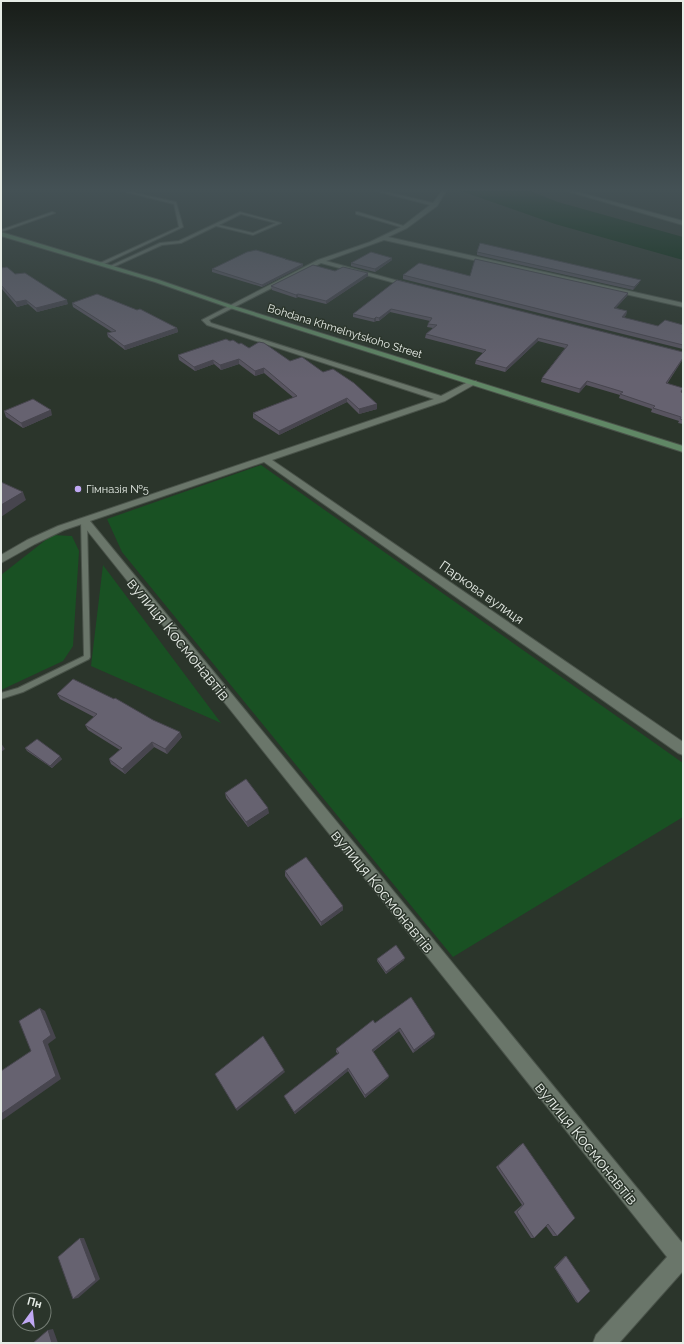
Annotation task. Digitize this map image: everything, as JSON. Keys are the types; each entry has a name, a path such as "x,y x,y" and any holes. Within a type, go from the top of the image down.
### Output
{"main road":[{"name":"Bohdana Khmelnytskoho Street","path":"67,254 157,281 232,307 683,449"}],"street":[{"path":"340,254 320,261 205,320 206,322 442,399"},
{"path":"454,254 683,305"},
{"path":"320,261 418,287"},
{"path":"1,560 50,533 84,520 442,399 473,383"},
{"name":"Паркова вулиця","path":"265,459 683,749"},
{"name":"вулиця Космонавтів","path":"84,520 106,550 682,1257"},
{"path":"604,1343 682,1257"}],"lane":[{"path":"101,264 123,254"},
{"path":"110,267 139,254"},
{"path":"1,696 20,690 87,657 84,520"}],"shaded area":[{"path":"661,254 683,254 683,260"},
{"path":"261,465 683,763 683,817 453,957 122,552 107,519"},
{"path":"52,535 72,536 79,551 73,646 63,661 1,690 1,575"},
{"path":"103,565 221,723 91,666"}],"building":[{"path":"243,254 268,254 303,264 262,285 212,269"},
{"path":"368,254 377,254 392,258 375,269 351,263"},
{"path":"485,254 527,254 641,280 634,287"},
{"path":"475,259 628,293 614,308 627,311 622,317 658,326 665,320 683,325 683,345 403,275 419,263 470,276"},
{"path":"313,265 335,271 343,267 368,273 326,301 298,294 296,295 271,286"},
{"path":"7,267 15,274 25,273 67,300 36,308 26,300 16,302 1,285 1,268"},
{"path":"397,280 683,352 683,358 666,383 683,388 681,392 683,393 683,420 680,419 681,417 653,408 655,406 620,394 623,392 587,381 580,389 542,378 568,345 538,338 506,368 476,360 486,350 426,334 437,325 428,324 432,318 391,309 379,318 376,317 374,319 353,314"},
{"path":"97,294 137,310 140,309 177,328 124,346 107,333 116,331 72,303"},
{"path":"226,339 230,341 233,340 239,344 241,343 249,348 259,342 264,343 290,361 302,357 323,372 333,369 354,383 377,404 359,409 347,398 279,431 253,413 297,396 264,368 255,371 239,359 220,365 213,360 194,367 178,355"},
{"path":"33,399 51,410 21,423 4,411"},
{"path":"1,482 23,492 1,505"},
{"path":"73,679 114,699 115,698 153,720 180,732 165,749 152,742 122,769 109,759 122,748 85,725 97,714 57,694"},
{"path":"37,739 60,756 50,766 25,748"},
{"path":"246,779 268,808 246,822 225,793"},
{"path":"306,857 343,906 321,922 285,871"},
{"path":"396,945 405,958 386,972 377,959"},
{"path":"411,997 435,1034 414,1050 400,1028 372,1050 389,1076 365,1095 348,1068 294,1112 284,1096 339,1053 336,1049 373,1020 375,1023"},
{"path":"40,1008 51,1035 43,1041 56,1076 1,1114 1,1071 31,1051 19,1021"},
{"path":"263,1036 284,1070 236,1109 215,1074"},
{"path":"523,1143 575,1218 557,1236 548,1224 534,1238 517,1212 524,1204 498,1166"},
{"path":"80,1238 96,1280 73,1299 58,1257"},
{"path":"566,1256 590,1291 578,1303 555,1268"},
{"path":"46,1332 49,1332 52,1343 33,1343"}],"place":[{"name":"Гімназія №5","path":"78,489"}]}
